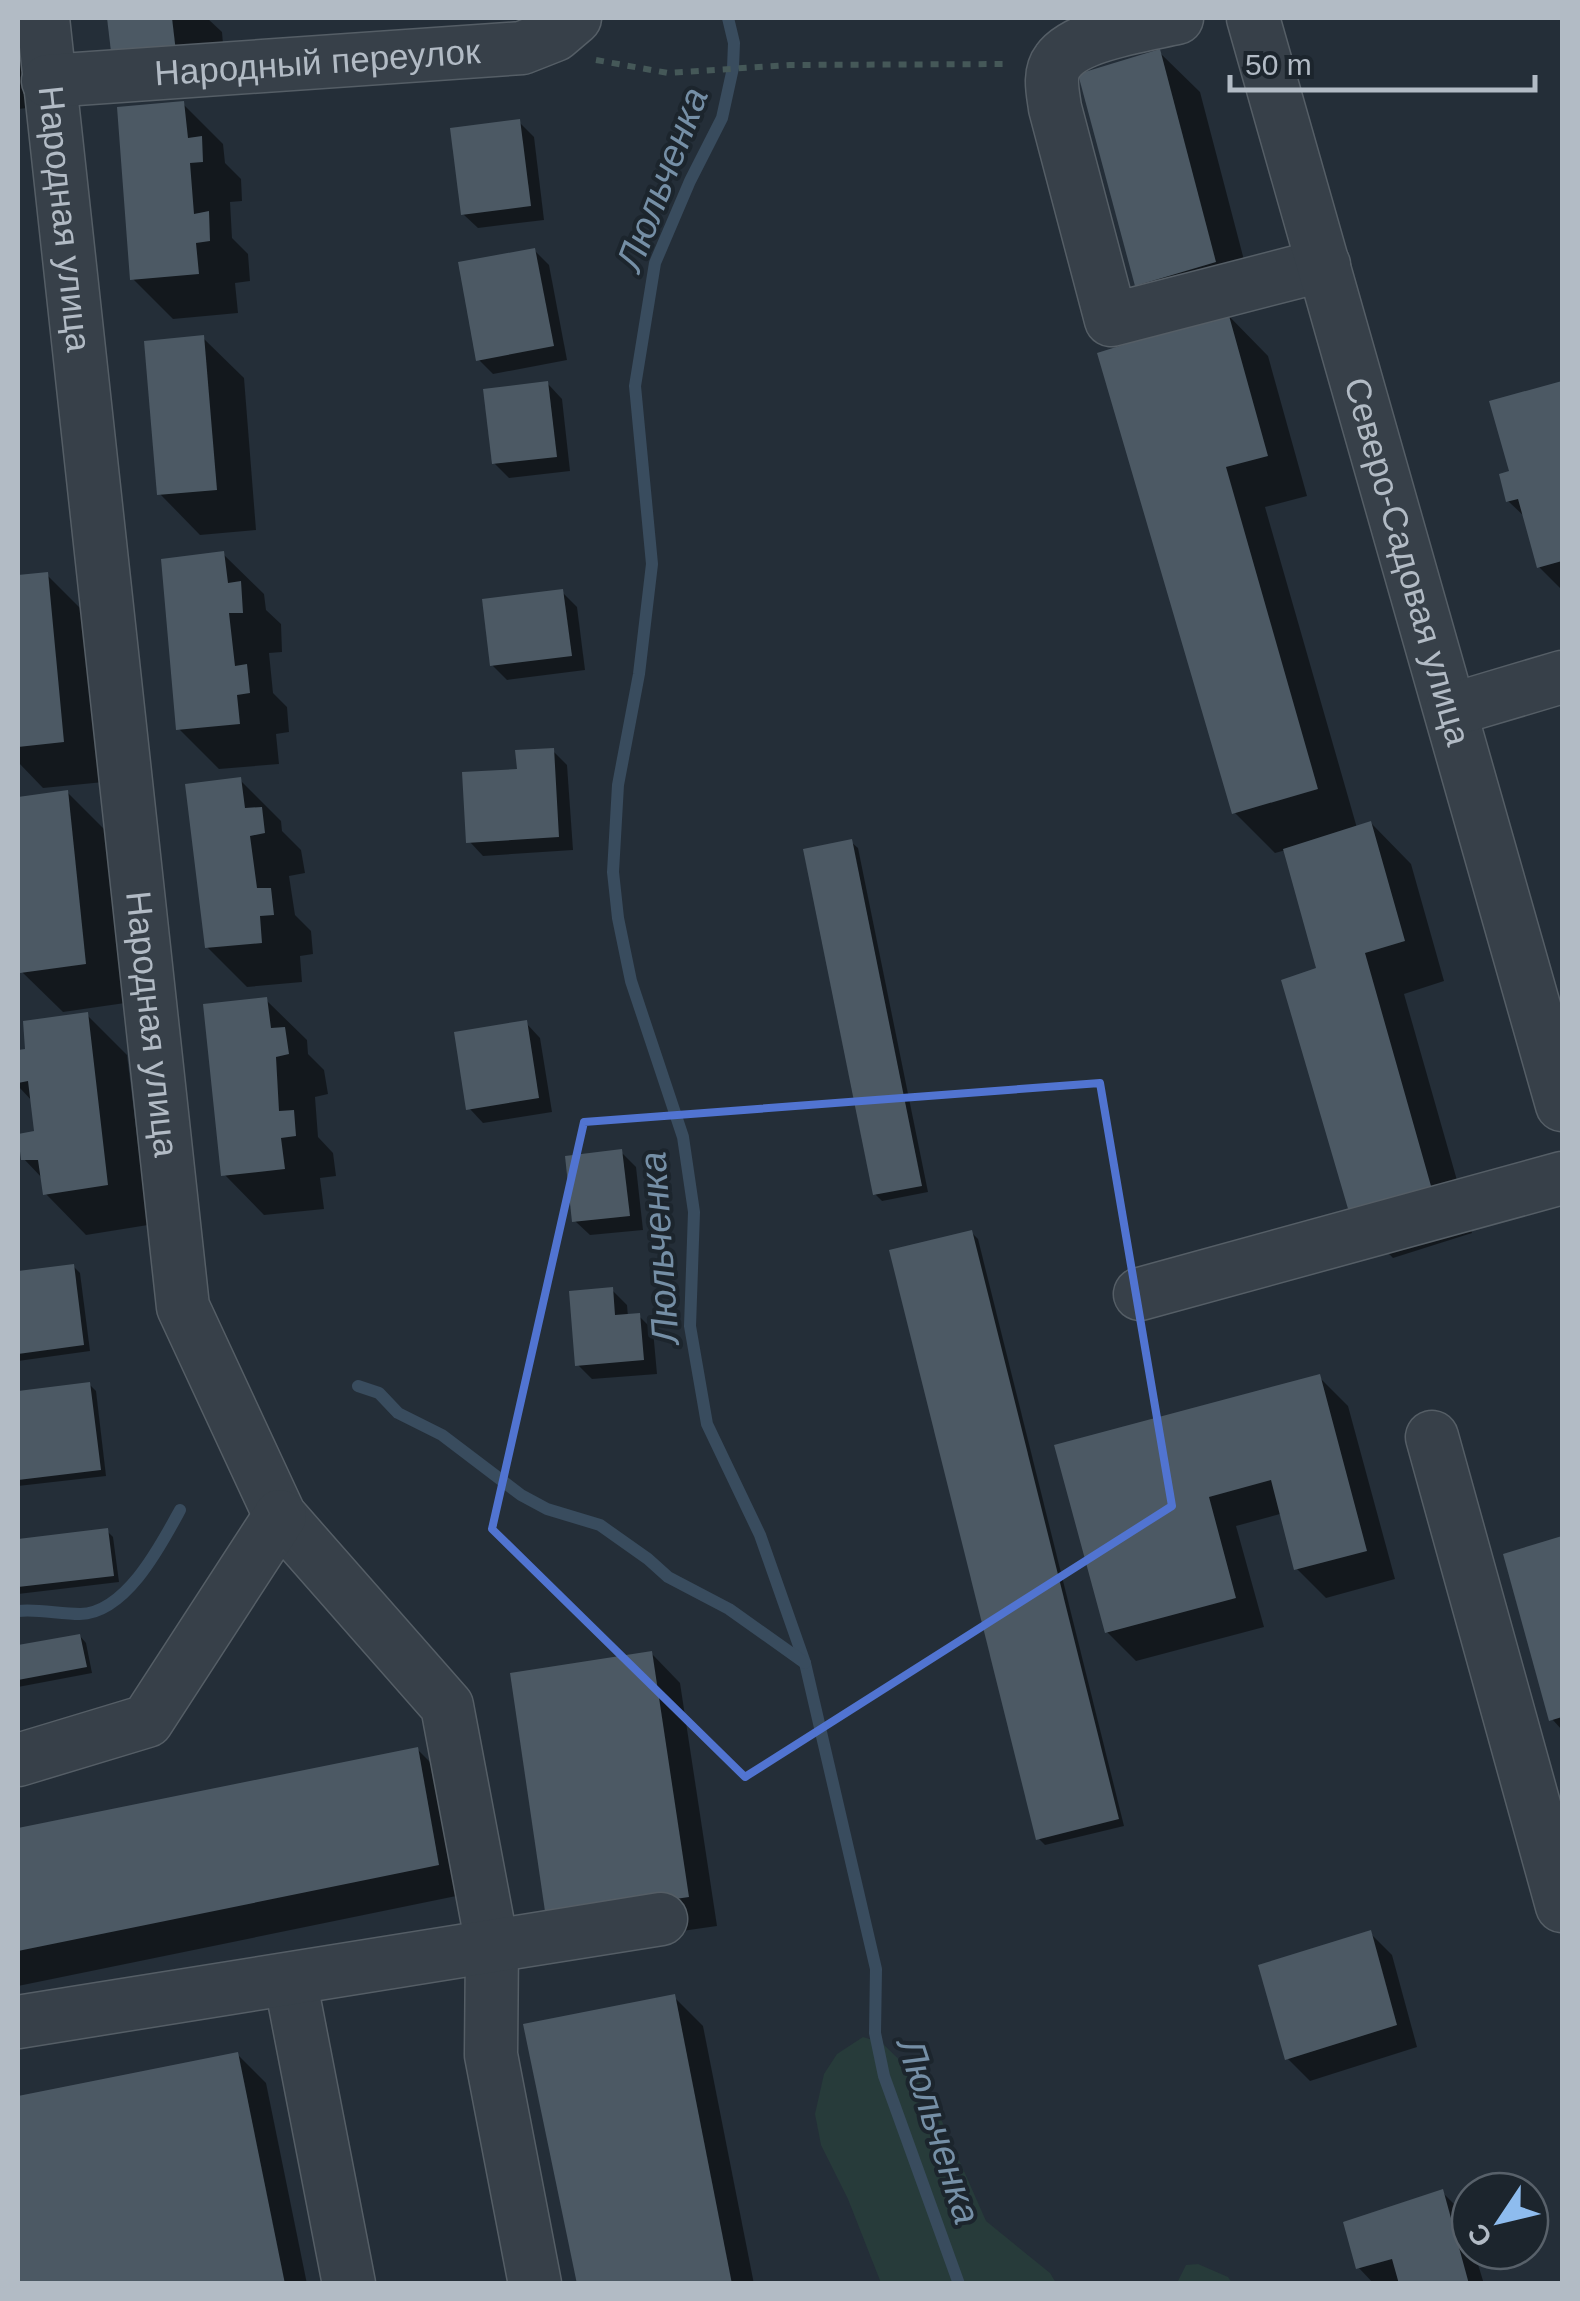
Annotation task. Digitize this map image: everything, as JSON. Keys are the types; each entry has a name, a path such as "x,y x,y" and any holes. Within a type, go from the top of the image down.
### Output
{"street":[{"name":"Народная улица","path":"43,18 182,1306 280,1516 448,1706 492,1944 491,2056 535,2284"},
{"name":"Народный переулок","path":"48,81 522,48 555,35 575,18"},
{"path":"1177,18 1084,41 1058,61 1052,79 1054,108 1111,320 1324,265"},
{"name":"Северо-Садовая улица","path":"1252,18 1562,1106"},
{"path":"1451,710 1562,677"},
{"path":"1140,1294 1562,1178"},
{"path":"1432,1438 1562,1906"},
{"path":"18,1760 147,1721 280,1516"},
{"path":"18,2022 661,1919"},
{"path":"290,1978 348,2284"}],"path":[{"path":"668,73 790,66 1058,61"}],"highlighted area":[{"path":"1100,1083 1172,1506 745,1777 492,1529 584,1122"}],"green space":[{"path":"863,2037 882,2043 915,2075 933,2101 986,2221 1050,2273 1056,2283 881,2283 848,2199 821,2145 815,2114 824,2074 837,2054"},
{"path":"1198,2264 1228,2277 1232,2283 1177,2283 1186,2265"}],"building":[{"path":"107,18 172,18 176,52 112,60"},
{"path":"1160,49 1216,262 1135,286 1078,74"},
{"path":"184,101 188,138 202,136 203,162 190,163 194,214 209,211 210,241 196,243 199,274 130,280 117,107"},
{"path":"520,119 531,206 461,215 450,128"},
{"path":"535,248 554,346 476,361 458,262"},
{"path":"1228,312 1268,456 1226,467 1318,789 1232,814 1097,353"},
{"path":"204,335 217,490 157,495 144,341"},
{"path":"548,381 557,457 492,464 483,389"},
{"path":"1562,381 1562,561 1537,568 1518,499 1506,502 1499,474 1509,471 1489,401"},
{"path":"224,551 228,583 241,581 243,613 229,613 235,666 247,664 250,693 237,695 240,724 176,730 161,559"},
{"path":"48,572 64,742 18,747 18,575"},
{"path":"563,589 572,656 490,666 482,599"},
{"path":"554,748 559,837 466,843 462,772 517,769 515,750"},
{"path":"241,777 245,808 262,807 265,833 250,836 257,888 271,888 274,915 260,916 262,943 205,948 185,784"},
{"path":"68,790 86,964 20,973 18,797"},
{"path":"1371,821 1405,941 1365,953 1433,1193 1351,1219 1281,980 1316,968 1283,849"},
{"path":"852,839 922,1186 873,1195 803,849"},
{"path":"267,997 271,1028 285,1027 289,1054 276,1057 279,1111 294,1110 296,1136 281,1138 285,1169 221,1176 203,1004"},
{"path":"88,1012 108,1185 43,1195 38,1160 21,1160 18,1134 34,1131 28,1081 18,1083 18,1050 25,1049 23,1021"},
{"path":"527,1020 539,1098 466,1110 454,1032"},
{"path":"622,1149 630,1216 572,1222 565,1156"},
{"path":"972,1230 1119,1819 1036,1840 889,1250"},
{"path":"74,1264 84,1345 18,1354 18,1271"},
{"path":"613,1287 615,1315 640,1313 644,1360 575,1366 569,1291"},
{"path":"1320,1374 1367,1551 1294,1570 1271,1480 1209,1497 1236,1598 1105,1633 1054,1445"},
{"path":"90,1382 101,1470 18,1480 18,1391"},
{"path":"108,1528 114,1576 18,1587 18,1539"},
{"path":"1562,1536 1562,1717 1549,1721 1503,1554"},
{"path":"80,1634 87,1667 18,1680 18,1645"},
{"path":"652,1651 689,1897 546,1918 510,1673"},
{"path":"418,1747 439,1865 18,1951 18,1828"},
{"path":"1371,1930 1397,2025 1285,2060 1258,1965"},
{"path":"675,1994 732,2284 577,2284 523,2024"},
{"path":"238,2052 285,2284 18,2284 18,2096"},
{"path":"1443,2189 1450,2215 1450,2271 1465,2271 1469,2284 1399,2284 1392,2259 1356,2269 1343,2222"}],"waterway":[{"name":"Люльченка","path":"728,18 734,43 733,68 722,118 655,263 635,386 652,564 639,674 618,785 613,872 631,981 683,1137 694,1212 690,1326 707,1424 760,1535 805,1663 876,1969 875,2033 884,2076 959,2284"},
{"path":"358,1386 379,1393 398,1413 442,1435 521,1495 547,1509 600,1525 668,1577 729,1609 805,1663"},
{"path":"18,1611 80,1614 97,1611 112,1602 140,1575 180,1510"}]}
